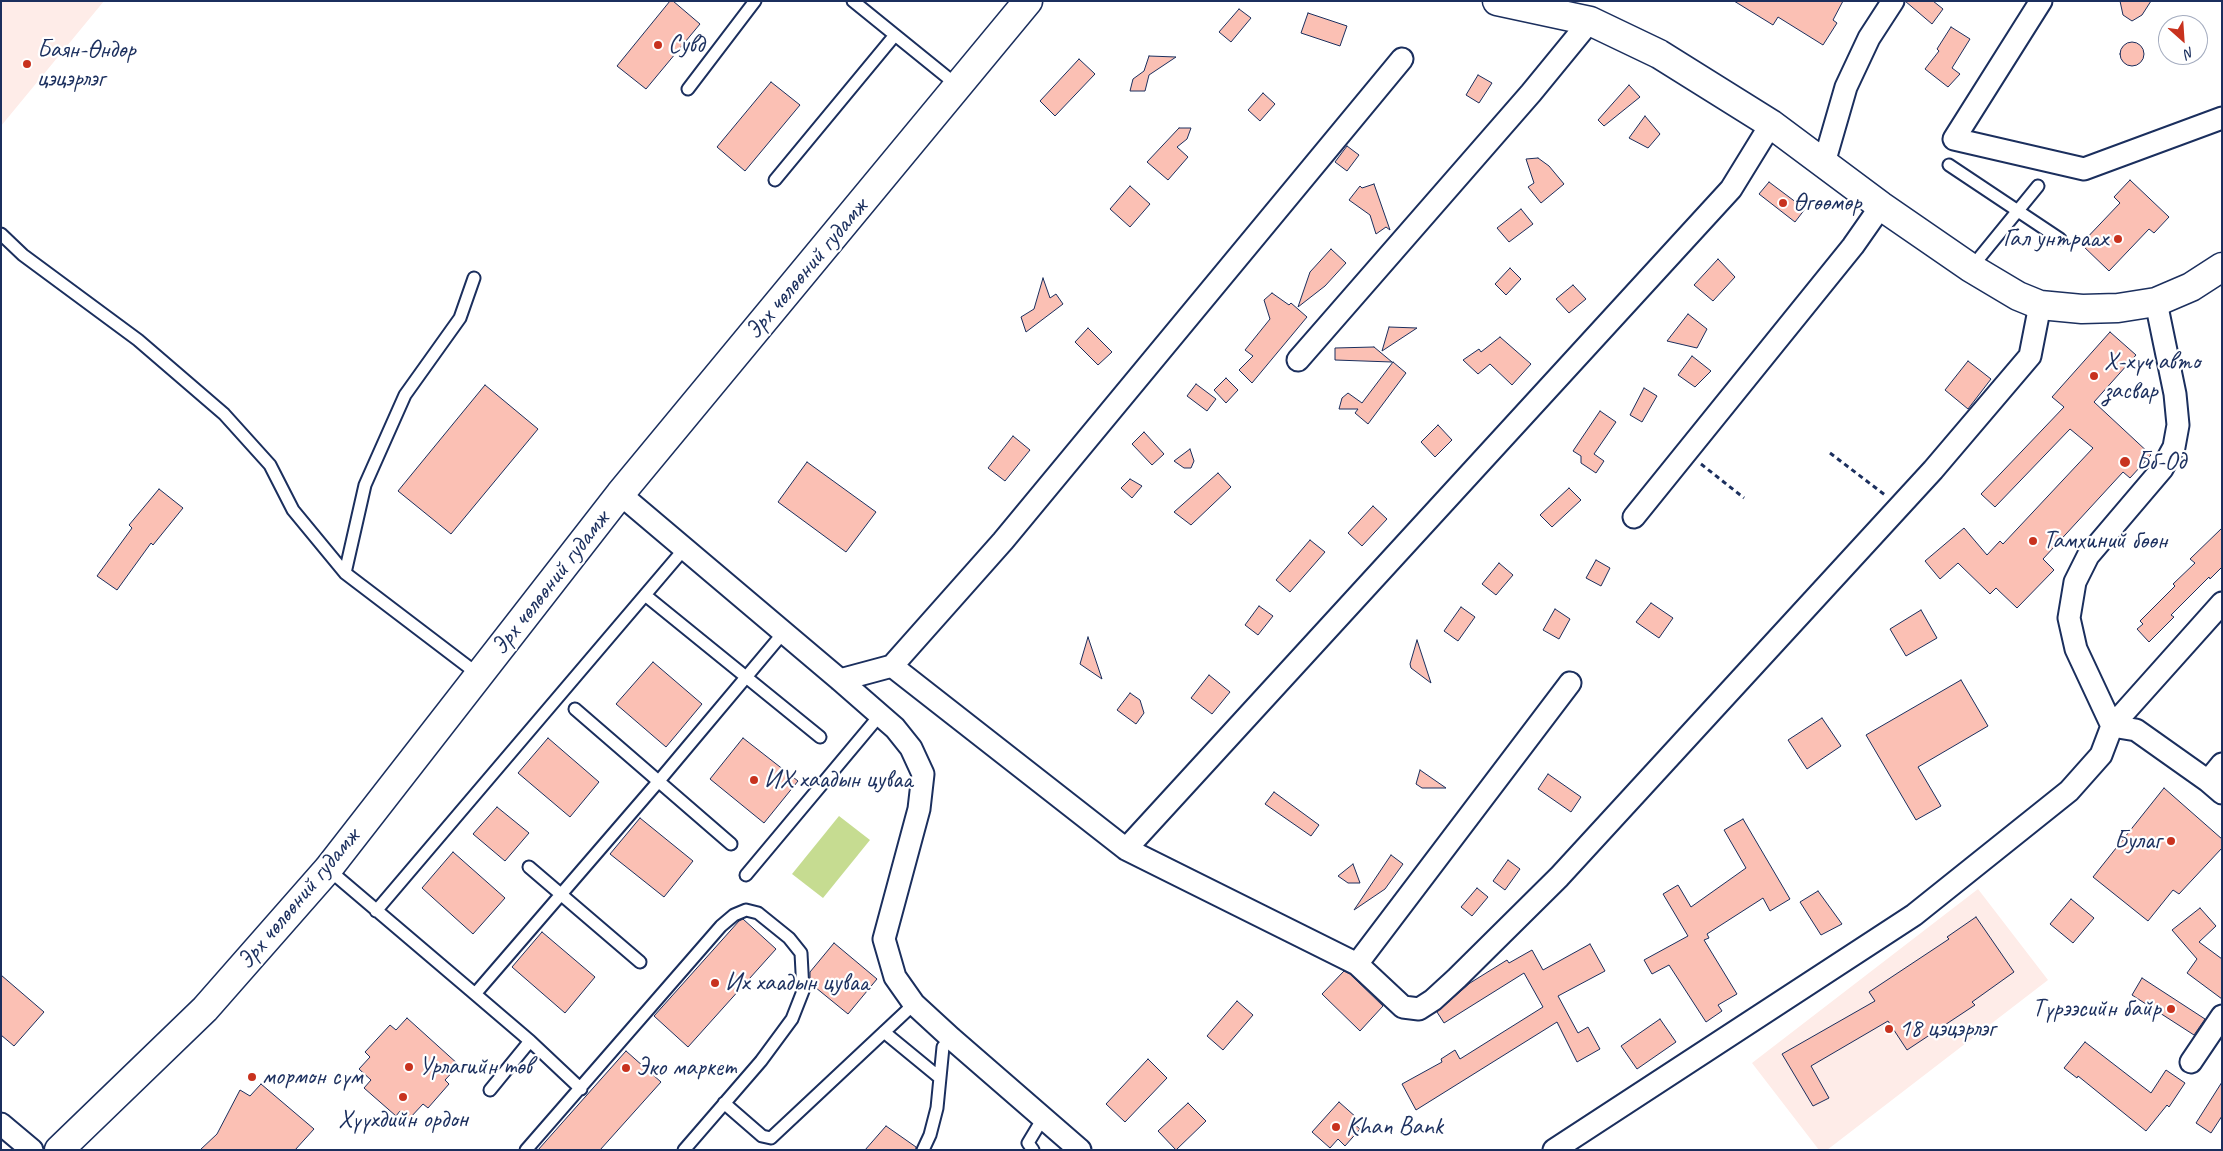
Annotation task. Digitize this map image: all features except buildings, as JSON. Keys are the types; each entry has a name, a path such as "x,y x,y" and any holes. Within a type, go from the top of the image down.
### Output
{"main road":[{"name":"Эрх чөлөөний гудамж","path":"59,1150 205,1009 328,869 620,494 1028,1"},
{"path":"1497,1 1590,21 1660,54 1771,124 1881,206 1971,268 2018,296 2040,305 2082,309 2118,308 2156,302 2191,286 2222,267"}],"street":[{"path":"1824,163 1846,87 1870,38 1893,1"},
{"path":"2041,1 1954,139 2084,168 2222,118"},
{"path":"1298,360 1532,94 1590,21"},
{"path":"840,680 892,666 1003,541 1402,59"},
{"path":"1126,849 1731,189 1771,124"},
{"path":"1634,517 1853,246 1881,206"},
{"path":"2112,726 2076,649 2069,618 2075,582 2088,556 2162,469 2174,447 2178,425 2175,394 2156,302"},
{"path":"892,666 1126,849 1357,964 1403,1007 1419,1008 1433,1000 1464,972 1559,878 1933,470 2030,356 2040,305"},
{"path":"620,494 895,728 911,748 923,774 920,809 884,939 895,977 914,1004 1080,1150"},
{"path":"1554,1150 1914,915 2069,791 2101,755 2112,726 2222,603"},
{"path":"1357,964 1570,683"},
{"path":"2112,726 2136,730 2215,787 2222,764"},
{"path":"2191,1062 2222,1016"},
{"path":"1,1124 32,1150"}],"lane":[{"path":"688,89 755,1"},
{"path":"858,3 958,86"},
{"path":"775,180 895,35"},
{"path":"1949,165 2060,239"},
{"path":"1971,268 2038,186"},
{"path":"1,234 23,255 138,340 224,414 270,465 293,510 345,573 479,676"},
{"path":"345,573 365,484 404,395 460,318 474,278"},
{"path":"376,910 685,548"},
{"path":"645,595 820,737"},
{"path":"475,994 658,782 784,632"},
{"path":"575,709 731,844"},
{"path":"746,875 880,715"},
{"path":"529,867 640,962"},
{"path":"328,869 530,1041 581,1089"},
{"path":"526,1150 721,926 734,915 746,910 758,913 789,938 801,953 803,991 792,1019 761,1061 684,1150"},
{"path":"724,1104 762,1136 771,1138 914,1004"},
{"path":"884,1032 940,1078"},
{"path":"923,1150 930,1135 937,1108 942,1047 951,1038"},
{"path":"490,1090 530,1041"},
{"path":"1028,1148 1043,1118"}],"path":[{"path":"1830,452 1889,499"},
{"path":"1686,453 1744,498"}],"shaded area":[{"name":"Баян-Өндөр цэцэрлэг","path":"1,1 104,1 1,126"},
{"name":"18 цэцэрлэг","path":"1978,889 2048,980 1827,1150 1819,1150 1752,1063"}],"green space":[{"path":"839,816 870,840 823,898 792,874"}],"place":[{"name":"Сувд","path":"658,45"},
{"name":"Баян-Өндөр цэцэрлэг","path":"27,64"},
{"name":"Өгөөмөр","path":"1783,203"},
{"name":"Гал унтраах","path":"2118,239"},
{"name":"Х-хүч авто засвар","path":"2094,376"},
{"name":"Бб-Од","path":"2125,462"},
{"name":"Тамхиний бөөн","path":"2033,541"},
{"name":"ИХ хаадын цуваа","path":"754,780"},
{"name":"Булаг","path":"2171,841"},
{"name":"Их хаадын цуваа","path":"715,983"},
{"name":"Түрээсийн байр","path":"2171,1009"},
{"name":"18 цэцэрлэг","path":"1889,1029"},
{"name":"Урлагийн төв","path":"409,1067"},
{"name":"Эко маркет","path":"626,1068"},
{"name":"мормон сүм","path":"252,1077"},
{"name":"Хүүхдийн ордон","path":"403,1097"},
{"name":"Khan Bank","path":"1336,1127"}]}
